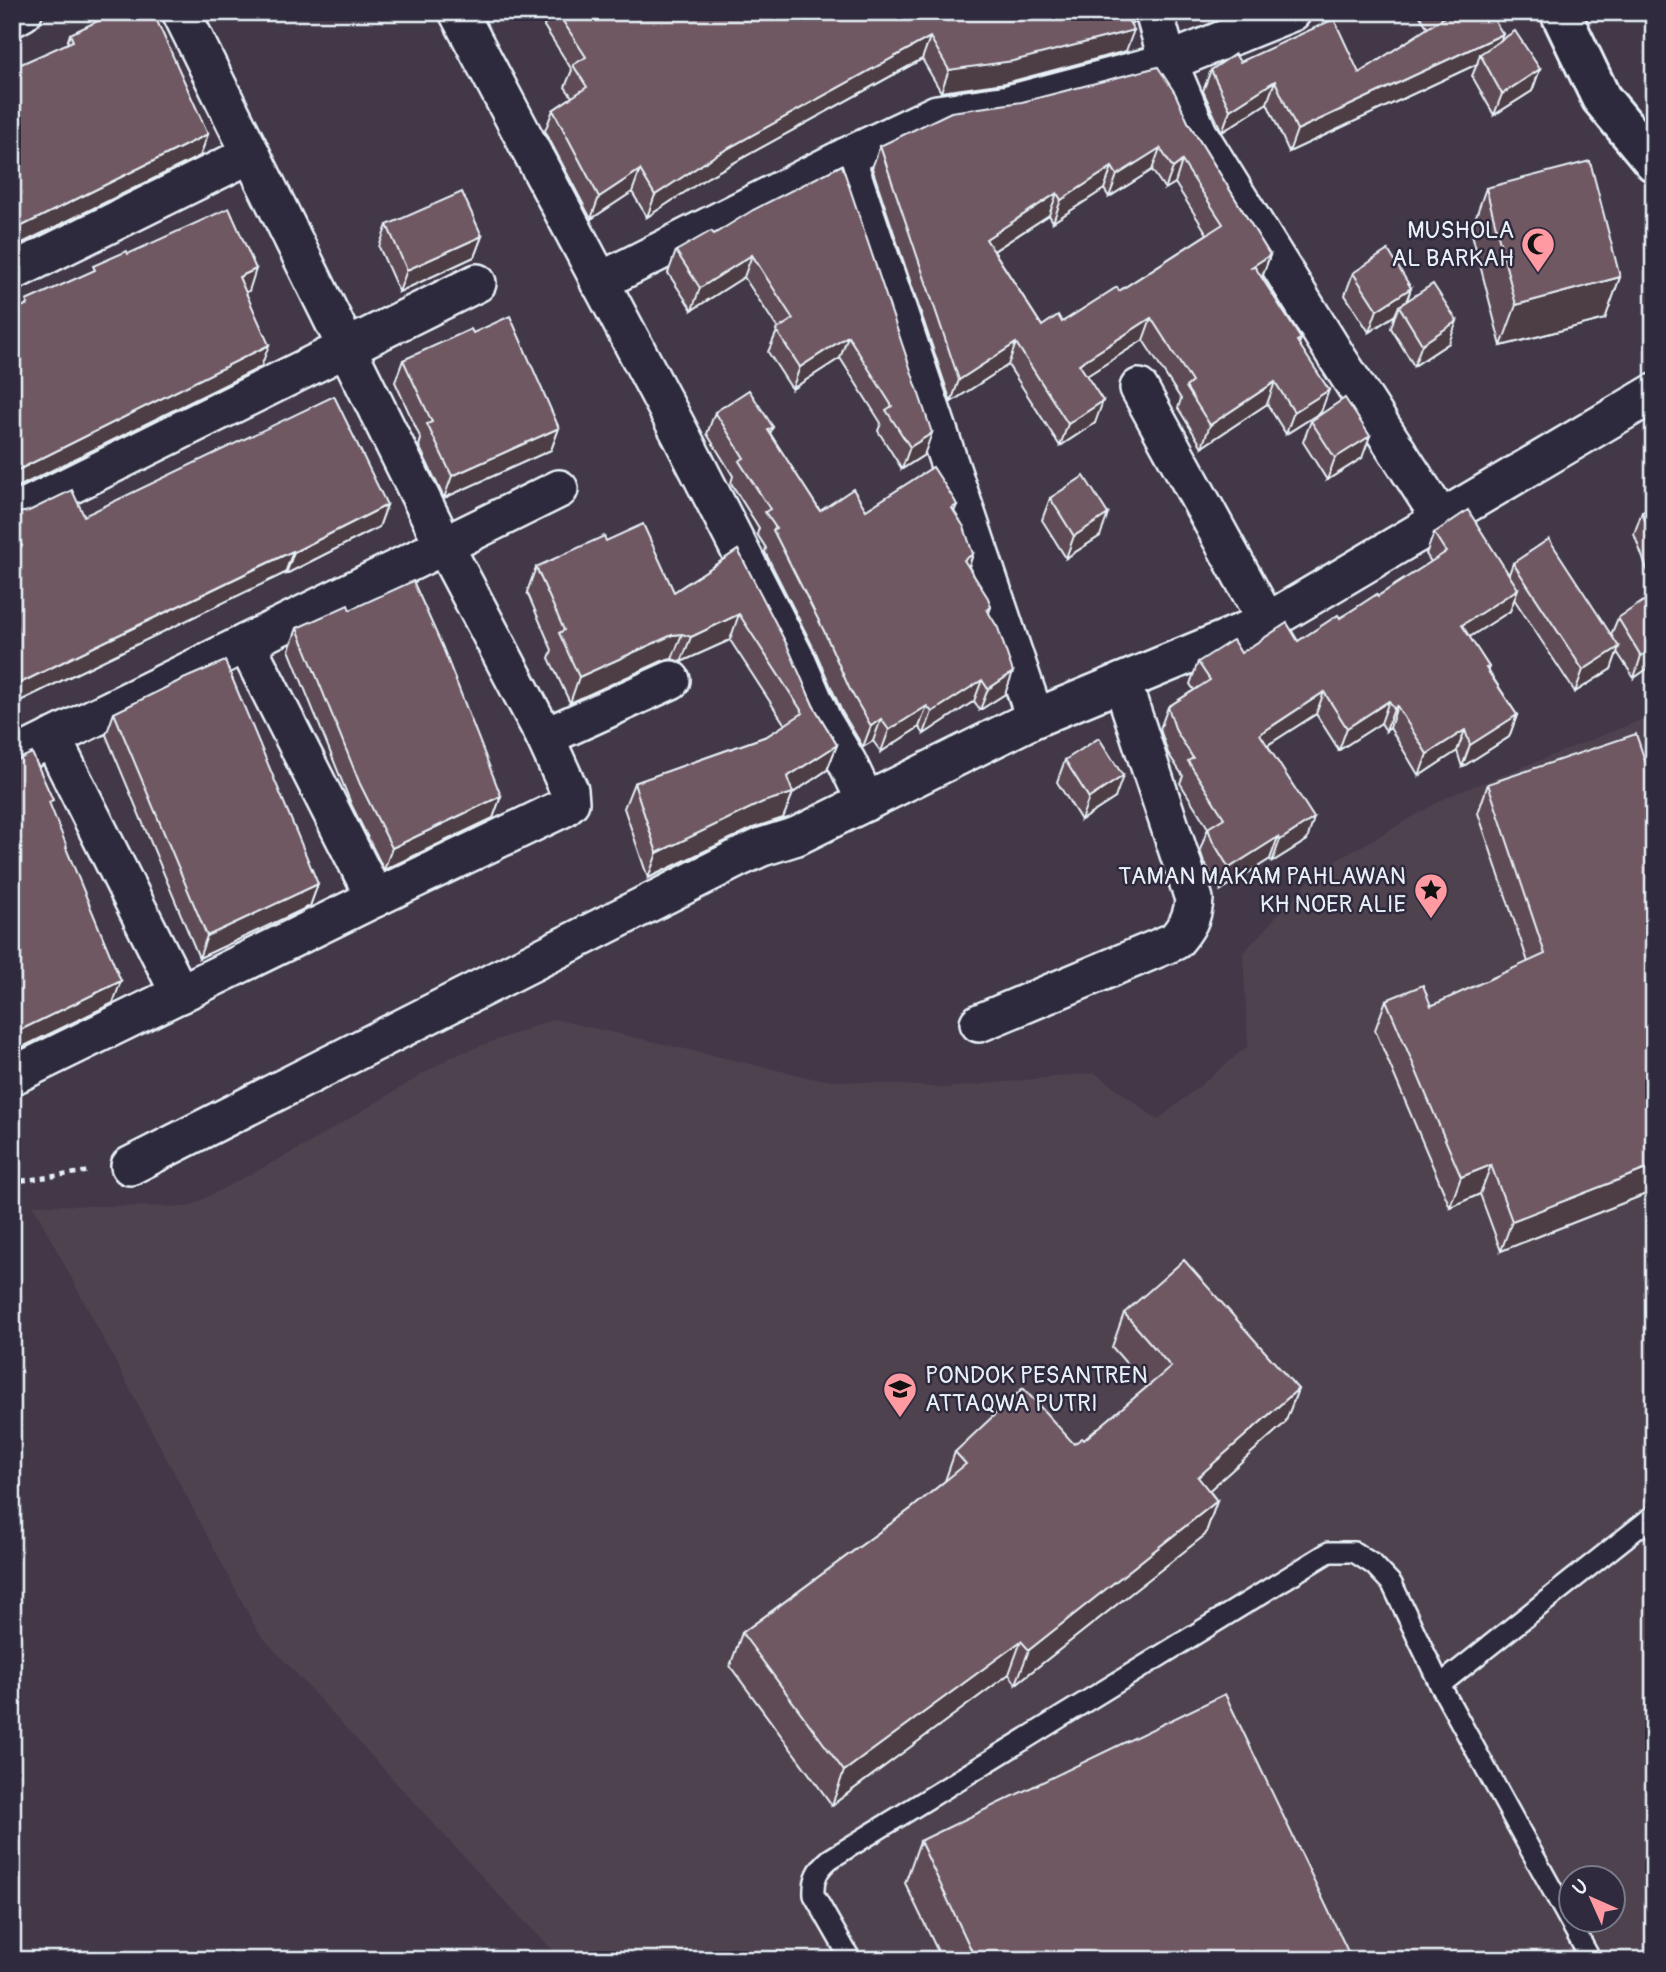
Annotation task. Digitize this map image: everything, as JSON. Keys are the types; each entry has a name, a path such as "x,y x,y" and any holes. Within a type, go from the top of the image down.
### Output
{"street":[{"path":"12,18 23,12"},
{"path":"12,1076 567,806 570,802 569,790 545,737 443,545 181,12"},
{"path":"458,12 681,435 797,662 823,722 847,762 866,802"},
{"path":"1154,12 1168,62 1198,133 1441,519"},
{"path":"599,282 937,114 1009,104 1168,62 1292,12"},
{"path":"1560,12 1601,98 1654,162"},
{"path":"12,272 251,154"},
{"path":"846,157 1035,718"},
{"path":"12,514 477,283"},
{"path":"1139,388 1267,622"},
{"path":"130,1166 762,846 797,836 1035,718 1267,622 1654,393"},
{"path":"12,758 559,489"},
{"path":"246,643 375,898"},
{"path":"545,737 671,680"},
{"path":"979,1023 1175,941 1188,926 1194,913 1195,899 1122,682"},
{"path":"52,738 180,994"}],"lane":[{"path":"1440,1685 1654,1516"},
{"path":"851,1960 814,1895 816,1876 830,1859 1329,1552 1354,1552 1374,1565 1392,1584 1440,1685 1591,1960"}],"path":[{"path":"12,1182 130,1166"}],"shaded area":[{"name":"PONDOK PESANTREN ATTAQWA PUTRI","path":"1654,715 1654,1960 563,1960 511,1908 258,1632 33,1205 188,1207 304,1146 453,1056 554,1019 816,1079 946,1088 1095,1073 1158,1120 1248,1046 1243,953 1318,871 1449,796"}],"building":[{"path":"117,12 153,12 208,134 12,231 12,68 73,41 70,34"},
{"path":"557,12 1123,12 1134,30 1013,61 949,70 930,37 716,155 655,195 640,170 599,197 553,110 587,87 573,65 586,57"},
{"path":"1440,12 1489,12 1503,34 1297,130 1275,81 1230,110 1211,70 1235,54 1240,62 1334,19 1359,73 1443,18"},
{"path":"1515,31 1540,69 1502,94 1480,54"},
{"path":"1158,67 1175,93 1188,122 1270,255 1250,268 1255,267 1301,339 1297,341 1329,390 1294,412 1275,382 1210,425 1186,387 1192,382 1151,318 1079,364 1103,401 1068,424 1016,343 959,380 880,146 951,112 1022,102","holes":["1160,148 1173,168 1182,161 1223,224 1119,291 1117,287 1062,322 1058,315 1042,326 986,239 1057,193 1061,200 1112,167 1117,175"]},
{"path":"1590,161 1620,277 1516,305 1486,188"},
{"path":"842,165 932,433 910,447 886,410 892,406 848,336 800,367 776,330 793,319 752,255 700,288 676,251 711,231 714,234 753,210"},
{"path":"462,192 482,236 407,270 387,225"},
{"path":"229,208 256,269 239,277 269,345 12,473 12,311 28,304 26,301 95,270 93,266 127,251 128,254"},
{"path":"1388,250 1411,288 1377,310 1353,273"},
{"path":"1433,284 1457,321 1422,344 1399,306"},
{"path":"510,316 559,428 452,476 427,424 432,422 403,360 471,329 473,333"},
{"path":"749,390 773,427 768,430 820,511 853,489 866,510 933,467 957,505 952,508 964,527 973,554 964,560 988,598 991,607 987,610 998,628 1013,672 988,689 982,680 932,712 927,706 889,730 881,719 871,726 850,690 824,631 773,530 776,528 765,512 770,509 739,461 744,458 715,412"},
{"path":"334,396 387,505 12,687 12,551 22,546 12,524 12,511 29,511 72,490 84,516"},
{"path":"1345,398 1370,436 1335,458 1311,421"},
{"path":"1084,476 1108,514 1074,536 1050,498"},
{"path":"1654,507 1654,544 1642,512"},
{"path":"1468,510 1518,589 1462,625 1517,715 1470,745 1465,730 1427,754 1397,706 1394,709 1389,701 1347,728 1324,692 1260,734 1314,818 1229,868 1208,828 1224,818 1188,761 1193,758 1176,731 1168,707 1210,680 1198,662 1233,640 1241,653 1287,623 1298,641 1338,615 1340,618 1446,552 1434,533"},
{"path":"643,524 674,592 738,550 787,645 813,705 837,745 787,777 793,793 763,802 657,853 634,783 767,736 803,713 739,614 691,637 672,635 579,677 559,633 564,630 536,567 604,536 606,541"},
{"path":"1549,539 1619,647 1583,670 1513,563"},
{"path":"413,581 443,648 501,796 392,848 360,784 297,628 348,605 350,610"},
{"path":"1654,594 1654,648 1641,656 1618,618"},
{"path":"225,661 318,884 207,936 114,713"},
{"path":"1636,734 1654,787 1654,1166 1512,1221 1491,1165 1461,1177 1386,1000 1423,985 1431,1006 1545,954 1488,784"},
{"path":"1099,738 1123,776 1089,798 1065,760"},
{"path":"32,753 53,800 49,802 66,848 121,981 12,1034 12,762"},
{"path":"1184,1260 1298,1389 1198,1477 1217,1501 1029,1650 1021,1641 844,1771 742,1633 912,1508 966,1464 955,1452 1023,1388 1074,1444 1082,1438 1084,1440 1171,1367 1124,1313"},
{"path":"1225,1694 1352,1960 976,1960 920,1841"}],"place":[{"name":"MUSHOLA AL BARKAH","path":"1538,274"},
{"name":"TAMAN MAKAM PAHLAWAN KH NOER ALIE","path":"1431,920"},
{"name":"PONDOK PESANTREN ATTAQWA PUTRI","path":"900,1419"}]}
